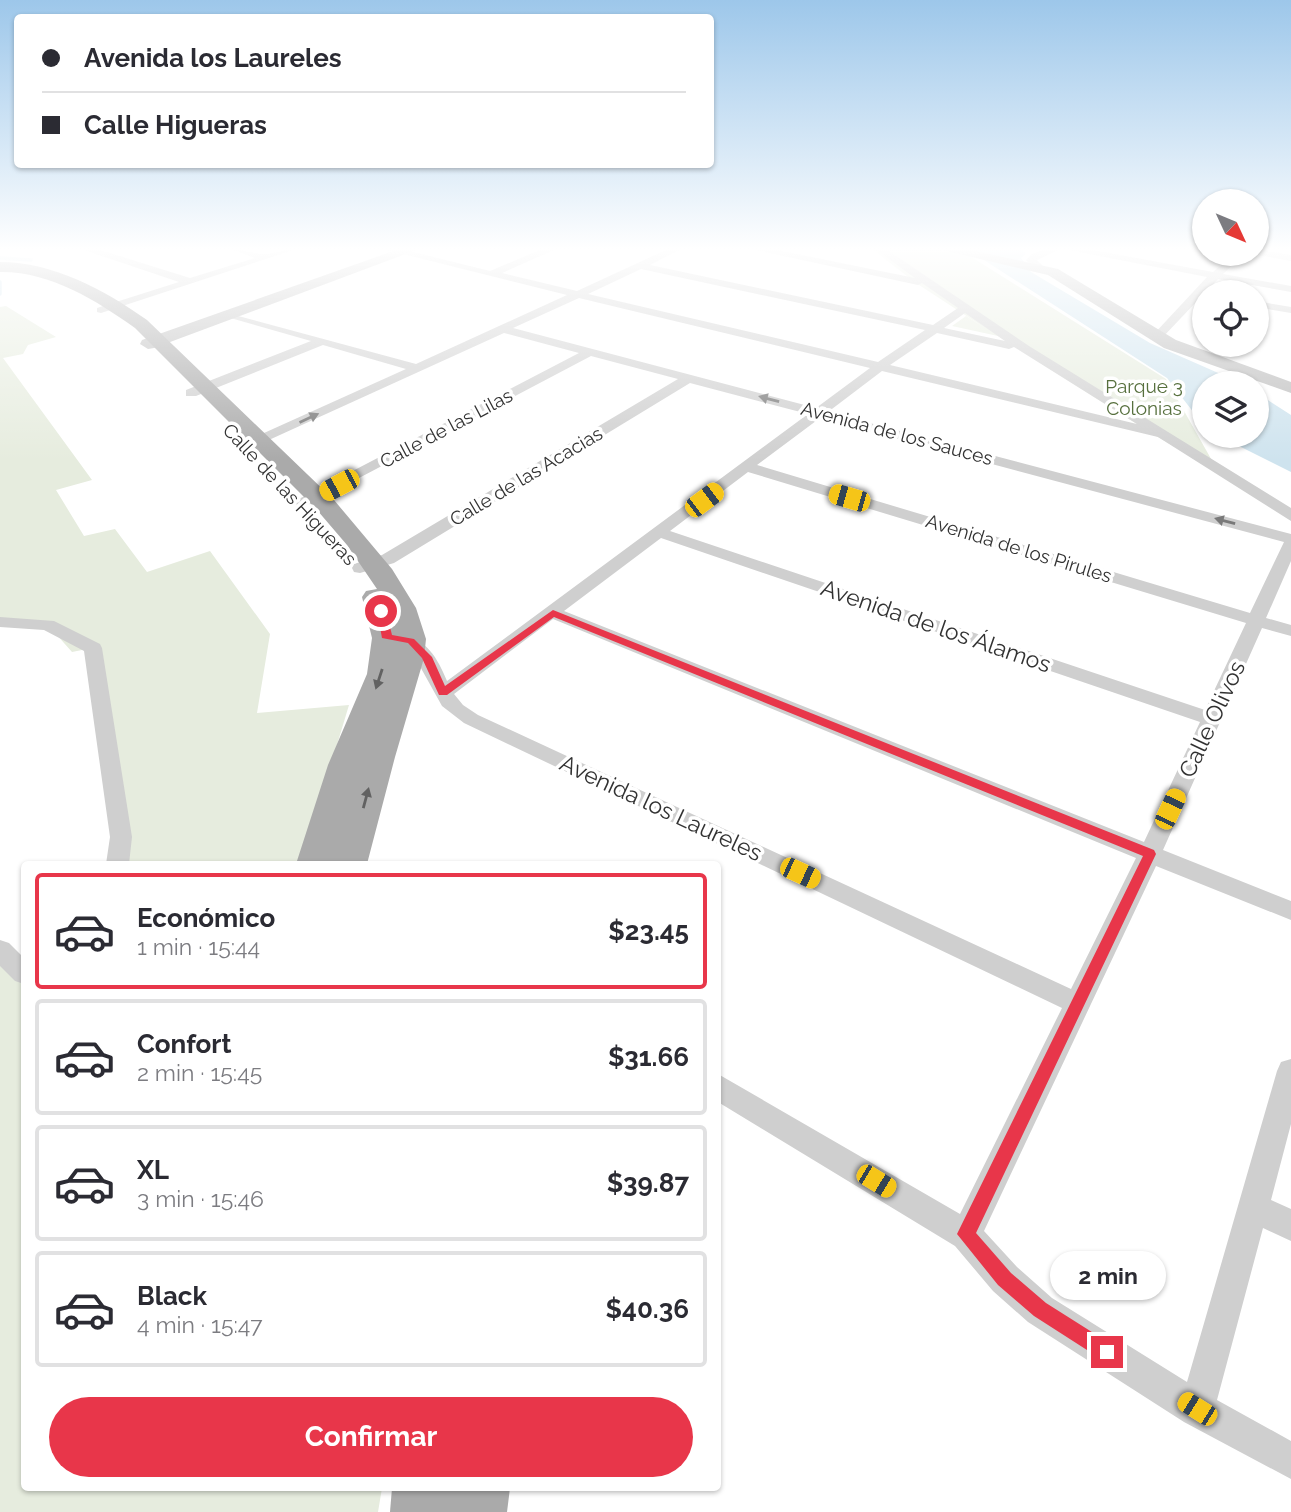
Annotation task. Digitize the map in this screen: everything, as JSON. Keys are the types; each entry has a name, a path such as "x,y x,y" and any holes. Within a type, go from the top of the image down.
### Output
{"main road":[{"name":"Calle de las Higueras","path":"121,320 154,342 197,390 254,443 309,500 368,566 406,621 345,765 315,861"},
{"path":"350,861 407,662 399,639"},
{"path":"420,1512 422,1491"}],"street":[{"path":"154,342 217,320"},
{"path":"246,320 417,368"},
{"path":"254,443 524,320"},
{"path":"682,320 1158,433"},
{"path":"895,320 1025,349"},
{"path":"443,693 661,533 881,366 948,320"},
{"path":"980,320 1158,433 1272,501 1291,516"},
{"path":"1129,320 1157,337 1192,353 1289,384"},
{"path":"1157,337 1174,320"},
{"name":"Avenida de los Sauces","path":"503,329 1291,541"},
{"path":"197,390 322,341"},
{"name":"Calle de las Lilas","path":"309,500 590,352"},
{"name":"Calle de las Acacias","path":"368,566 689,378"},
{"name":"Avenida de los Pirules","path":"747,467 1291,631"},
{"name":"Avenida de los Álamos","path":"661,533 1211,719"},
{"name":"Calle Olivos","path":"966,1234 1150,854 1291,541"},
{"path":"553,613 1291,911"},
{"path":"0,622 48,625 93,648 121,837 118,861"},
{"name":"Avenida los Laureles","path":"399,639 427,657 443,693 458,711 471,719 1078,1004"},
{"path":"0,950 21,971"},
{"path":"1197,1409 1291,1071"},
{"path":"721,1089 966,1234 1004,1279 1040,1310 1197,1409 1291,1461"},
{"path":"1252,1207 1291,1225"}],"green space":[{"path":"0,320 28,320 56,337 28,345 23,354 3,358 92,480 56,490 84,536 115,529 147,572 210,551 270,634 257,713 349,705 302,861 118,861 121,837 92,648 72,652 48,625 0,622"},
{"name":"Parque 3 Colonias","path":"961,320 972,320 988,330 972,320 1071,320 1166,379 1192,425 1192,448 1205,448 1219,473 998,336 952,326"},
{"path":"0,947 21,971 21,1491 382,1491 378,1512 0,1512"}],"water":[{"path":"1076,320 1111,320 1150,343 1214,371 1192,371 1192,410 1167,378"},
{"path":"1269,401 1291,415 1291,472 1243,448 1269,448"}],"route":[{"path":"381,611 387,638 411,641 427,657 443,693 553,613 1150,854 966,1234 1004,1279 1040,1310 1107,1352"}]}
